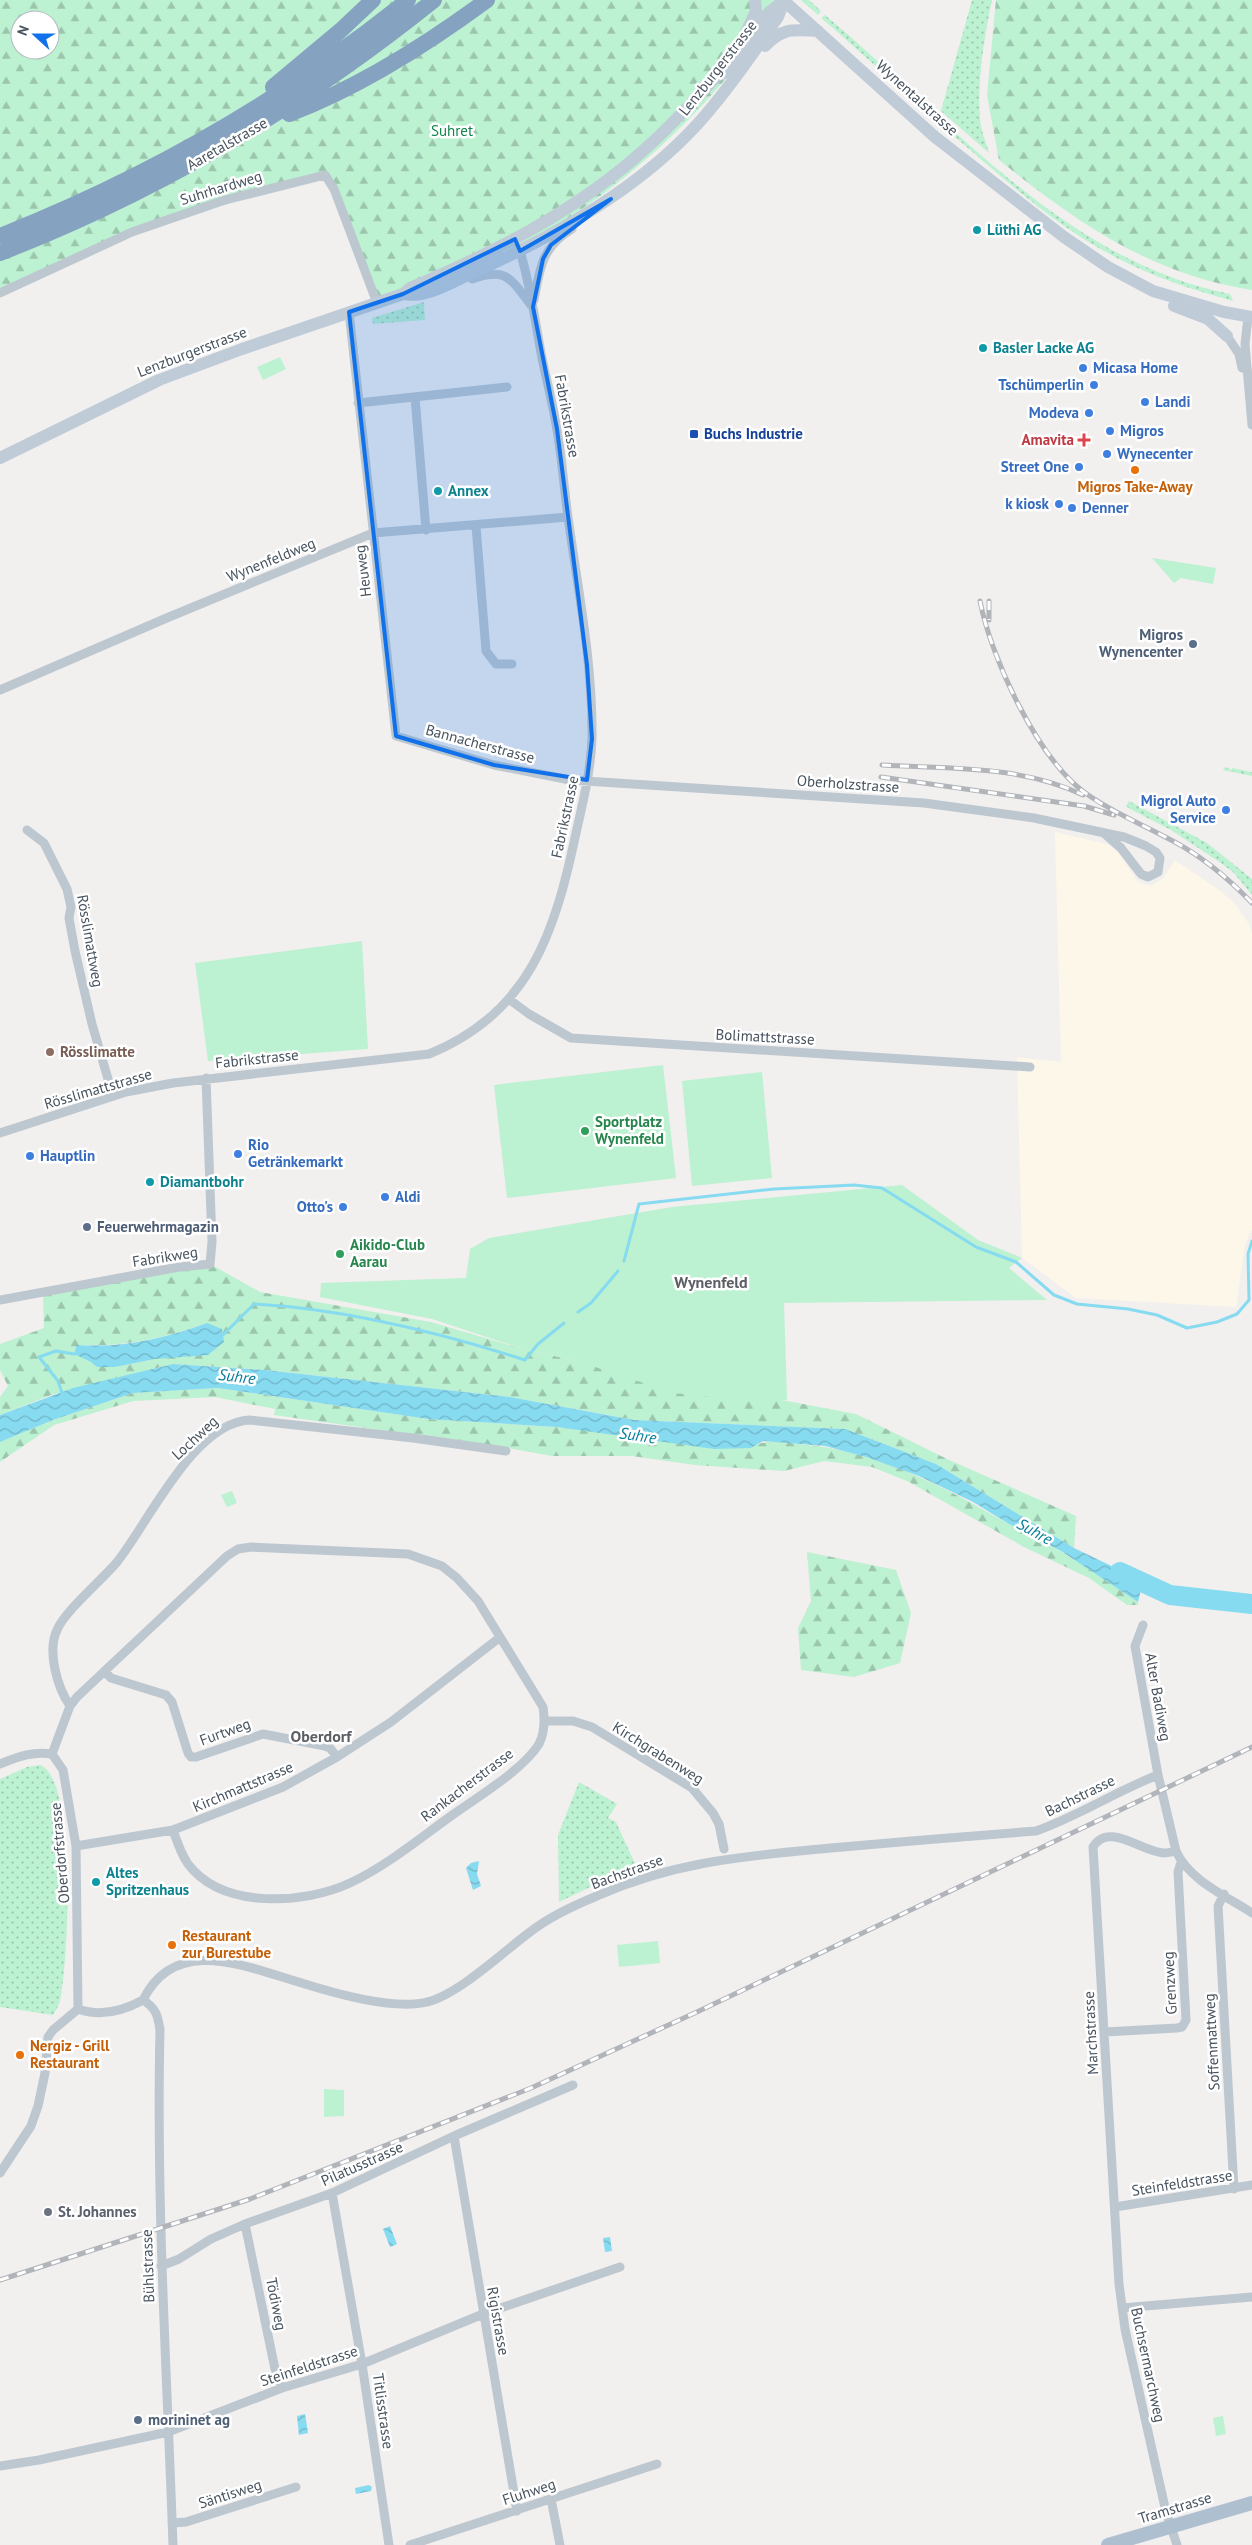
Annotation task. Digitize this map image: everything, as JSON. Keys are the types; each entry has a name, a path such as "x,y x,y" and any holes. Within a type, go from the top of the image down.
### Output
{"highway":[{"path":"207,138 283,79 374,0"},
{"name":"Aaretalstrasse","path":"0,236 100,192 207,138 307,76 408,0"},
{"name":"Aaretalstrasse","path":"0,253 158,183 259,126 354,62 434,0"},
{"path":"259,126 320,102 376,73 422,45 487,0"}],"main road":[{"path":"718,75 720,68 751,24 756,12 755,0"},
{"name":"Lenzburgerstrasse","path":"403,294 412,296 451,284 517,245 644,150 684,113 718,75 724,73 769,12 783,0"},
{"name":"Lenzburgerstrasse","path":"0,458 159,380 403,294 410,288 517,245 611,199 653,166 713,106 778,17 783,0"},
{"name":"Wynentalstrasse","path":"783,0 935,137 1035,215 1108,267 1153,291 1224,312 1250,317"},
{"path":"713,106 724,98 764,46 779,32 818,31"},
{"name":"Wynentalstrasse","path":"1035,215 1072,250 1094,266 1155,299 1208,319 1228,336"},
{"name":"Tramstrasse","path":"1108,2545 1252,2502"}],"street":[{"name":"Suhrhardweg","path":"0,293 132,232 225,200 325,175 334,189 377,304"},
{"name":"Fabrikstrasse","path":"533,307 543,259 551,245 611,199"},
{"name":"Fabrikstrasse","path":"206,1078 406,1058 429,1054 454,1044 477,1030 510,1000 526,980 540,954 570,861 587,780 592,739 587,665 557,430 528,277 517,245"},
{"name":"Fabrikstrasse","path":"451,284 489,273 498,273 516,286 533,307"},
{"name":"Heuweg","path":"349,312 396,736"},
{"path":"1250,317 1245,344 1252,425"},
{"path":"1228,336 1239,354 1249,395"},
{"path":"1249,395 1252,384"},
{"path":"358,403 507,387"},
{"path":"415,397 426,530"},
{"name":"Wynenfeldweg","path":"0,690 169,616 373,533 568,517"},
{"path":"476,526 486,651 496,664 512,664"},
{"name":"Bannacherstrasse","path":"396,736 494,765 570,780 587,780"},
{"name":"Oberholzstrasse","path":"587,780 924,802 1034,818 1137,841 1156,852 1160,858 1158,872 1148,877 1141,874 1121,848 1105,834"},
{"name":"Rösslimattweg","path":"27,830 44,843 67,889 71,907 69,918 75,951 92,1024 113,1096"},
{"name":"Bolimattstrasse","path":"510,1000 529,1014 571,1038 1030,1067"},
{"name":"Rösslimattstrasse","path":"0,1133 113,1096 206,1078"},
{"name":"Fabrikweg","path":"0,1300 210,1264 212,1242 206,1078"},
{"name":"Lochweg","path":"70,1706 63,1692 53,1658 52,1647 57,1629 116,1562 174,1476 216,1432 228,1425 237,1421 250,1420 413,1438 506,1452"},
{"path":"0,1764 24,1754 52,1754 70,1706 227,1556 238,1550 251,1547 408,1554 442,1566 457,1578 478,1601 543,1707 545,1721"},
{"name":"Alter Badiweg","path":"1143,1625 1135,1646 1158,1775 1176,1851 1181,1862"},
{"name":"Kirchmattstrasse","path":"76,1846 173,1830 283,1787 337,1756 412,1707 481,1650 499,1638"},
{"name":"Furtweg","path":"105,1672 111,1678 166,1695 172,1702 188,1753 191,1757 196,1758 263,1734 325,1746 330,1748 337,1756"},
{"name":"Rankacherstrasse","path":"173,1830 181,1853 189,1865 202,1878 215,1886 231,1892 263,1898 293,1898 321,1895 352,1882 399,1852 494,1785 527,1758 538,1744 545,1721"},
{"name":"Kirchgrabenweg","path":"545,1721 573,1721 592,1727 692,1788 713,1813 718,1824 724,1849"},
{"name":"Oberdorfstrasse","path":"52,1754 63,1770 76,1846 78,2009"},
{"name":"Bachstrasse","path":"143,2000 150,1985 160,1974 180,1965 219,1960 248,1966 313,1986 371,1999 402,2003 429,2002 446,1994 471,1977 542,1923 596,1896 635,1880 725,1858 1036,1831 1065,1821 1136,1784 1158,1775"},
{"name":"Marchstrasse","path":"1115,2207 1092,1846 1097,1839 1104,1836 1131,1841 1164,1853 1176,1851"},
{"path":"1181,1862 1195,1876 1252,1913"},
{"name":"Grenzweg","path":"1105,2032 1177,2028 1182,2027 1186,2020 1178,1872 1181,1862"},
{"name":"Soffenmattweg","path":"1224,1894 1218,1906 1234,2189"},
{"path":"0,2174 23,2139 38,2106 45,2073 48,2038 53,2030 78,2009 88,2013 119,2010 143,2000"},
{"name":"Bühlstrasse","path":"143,2000 152,2006 158,2015 160,2030 158,2133 160,2248 173,2545"},
{"name":"Pilatusstrasse","path":"162,2266 245,2224 332,2193 454,2136 573,2085"},
{"name":"Rigistrasse","path":"454,2136 517,2511"},
{"name":"Steinfeldstrasse","path":"1115,2207 1252,2185"},
{"name":"Titlisstrasse","path":"332,2193 362,2364 389,2545"},
{"name":"Buchsermarchweg","path":"1115,2207 1122,2308 1170,2526 1177,2545"},
{"name":"Tödiweg","path":"245,2224 275,2368 282,2388"},
{"name":"Steinfeldstrasse","path":"0,2466 39,2460 168,2432 282,2388 362,2364 483,2314 620,2267"},
{"path":"1122,2308 1252,2297"},
{"name":"Fluhweg","path":"410,2545 657,2464"},
{"name":"Säntisweg","path":"172,2523 194,2520 296,2487"},
{"path":"551,2500 560,2545"}],"highlighted area":[{"path":"611,199 551,245 543,259 533,307 557,429 587,665 592,739 587,780 494,765 396,736 349,312 403,294 515,239 520,251"}],"shaded area":[{"path":"1055,832 1107,844 1117,851 1138,882 1151,886 1163,878 1175,860 1221,891 1236,905 1249,924 1252,933 1252,1229 1245,1244 1236,1307 1076,1298 1022,1258 1017,1057 1061,1062"}],"green space":[{"name":"Suhret","path":"0,0 783,0 730,74 694,114 614,186 547,231 500,255 377,303 325,175 132,232 0,293"},
{"path":"801,0 809,0 821,11 818,15"},
{"path":"972,0 992,0 979,89 982,132 989,153 941,111"},
{"path":"996,0 1252,0 1252,290 1181,272 1117,243 1058,205 999,160 987,95"},
{"path":"825,15 964,140 1012,181 1062,219 1114,251 1170,277 1230,294 1233,301 1175,283 1133,266 1097,247 1057,220 1018,191 821,18"},
{"path":"424,302 425,320 373,324 372,318"},
{"path":"280,357 286,369 263,380 257,367"},
{"path":"1152,558 1216,568 1213,584 1181,578 1174,583"},
{"path":"1225,767 1232,770 1232,768 1252,772 1252,776 1223,770"},
{"path":"1129,801 1207,843 1252,879 1252,895 1234,873 1221,863 1171,830 1130,809 1126,806"},
{"path":"362,941 368,1049 208,1061 195,963"},
{"name":"Sportplatz Wynenfeld","path":"663,1065 676,1178 507,1198 494,1085"},
{"name":"Sportplatz Wynenfeld","path":"762,1072 772,1178 692,1186 682,1081"},
{"path":"902,1185 978,1240 1022,1258 1009,1268 1047,1300 784,1303 787,1400 753,1401 674,1393 577,1361 523,1349 432,1319 320,1297 321,1283 466,1278 470,1249 489,1238 672,1207"},
{"path":"210,1264 260,1292 431,1322 523,1349 577,1361 856,1414 947,1459 1076,1516 1074,1548 936,1464 844,1429 634,1420 510,1397 265,1370 173,1364 51,1395 0,1415 0,1397 8,1386 0,1370 0,1344 44,1328 43,1293","holes":["207,1323 155,1359 115,1367 97,1367 77,1345 111,1345 143,1341"]},
{"path":"218,1388 428,1419 557,1427 751,1448 763,1443 780,1442 827,1448 854,1454 908,1472 959,1496 1015,1528 1049,1544 1138,1602 1138,1605 1127,1605 1089,1578 1024,1547 909,1482 872,1467 824,1461 784,1471 695,1465 632,1456 552,1456 274,1415 275,1409 215,1397 133,1401 54,1425 0,1462 0,1442 53,1420 133,1393"},
{"path":"232,1491 237,1503 227,1507 221,1495"},
{"path":"807,1552 896,1570 911,1613 900,1663 854,1677 801,1670 798,1628 811,1601"},
{"path":"40,1765 52,1778 60,1803 65,1836 67,1874 66,1950 63,1981 59,2003 53,2015 0,2007 0,1779 27,1767"},
{"path":"579,1782 617,1804 608,1818 616,1822 637,1868 603,1881 559,1902 558,1835"},
{"path":"658,1941 660,1963 619,1967 617,1945"},
{"path":"324,2089 344,2090 344,2116 324,2117"},
{"path":"1223,2416 1226,2434 1216,2436 1213,2418"}],"water":[{"path":"207,1323 222,1329 224,1342 208,1355 155,1359 115,1367 97,1367 74,1354 77,1345 127,1344 159,1338"},
{"name":"Suhre","path":"173,1364 265,1370 510,1397 634,1420 845,1429 936,1464 1074,1548 1143,1581 1138,1602 1061,1551 1009,1524 973,1502 919,1476 866,1457 825,1446 763,1441 751,1448 714,1449 557,1427 428,1419 218,1388 133,1393 53,1420 0,1442 0,1415 73,1388"},
{"path":"479,1861 477,1874 481,1886 473,1890 466,1868 471,1863"},
{"path":"390,2226 397,2244 390,2247 383,2229"},
{"path":"610,2237 612,2251 605,2252 603,2238"},
{"path":"305,2414 308,2433 299,2435 297,2416"},
{"path":"369,2485 372,2487 371,2491 356,2494 355,2488"}],"waterway":[{"path":"624,1261 639,1204 774,1189 854,1185 882,1188 976,1247 1016,1262 1054,1295 1077,1304 1128,1309 1157,1315 1187,1328 1217,1322 1237,1314 1249,1300 1248,1254 1252,1241"},
{"path":"578,1312 591,1303 618,1271"},
{"path":"223,1335 254,1304 323,1311 391,1323 459,1340 525,1360 538,1344 564,1323"},
{"path":"62,1393 58,1381 39,1357 56,1351 74,1354"},
{"name":"Suhre","path":"1120,1572 1170,1595 1252,1604"}],"railway":[{"path":"980,601 994,650 1018,705 1049,755 1066,776 1084,792 1105,806 1171,840 1204,860 1252,903"},
{"path":"989,601 989,620"},
{"path":"882,765 959,768 1010,773 1059,785 1083,795"},
{"path":"881,777 1084,806 1114,815"},
{"path":"0,2280 250,2199 531,2088 699,2011 1252,1747"}],"place":[{"name":"Lüthi AG","path":"977,230"},
{"name":"Basler Lacke AG","path":"983,348"},
{"name":"Micasa Home","path":"1083,368"},
{"name":"Tschümperlin","path":"1094,385"},
{"name":"Landi","path":"1145,402"},
{"name":"Modeva","path":"1089,413"},
{"name":"Migros","path":"1110,431"},
{"name":"Buchs Industrie","path":"694,434"},
{"name":"Amavita","path":"1084,440"},
{"name":"Wynecenter","path":"1107,454"},
{"name":"Street One","path":"1079,467"},
{"name":"Migros Take-Away","path":"1135,470"},
{"name":"Annex","path":"438,491"},
{"name":"k kiosk","path":"1059,504"},
{"name":"Denner","path":"1072,508"},
{"name":"Migros Wynencenter","path":"1193,644"},
{"name":"Migrol Auto Service","path":"1226,810"},
{"name":"Rösslimatte","path":"50,1052"},
{"name":"Sportplatz Wynenfeld","path":"585,1131"},
{"name":"Rio Getränkemarkt","path":"238,1154"},
{"name":"Hauptlin","path":"30,1156"},
{"name":"Diamantbohr","path":"150,1182"},
{"name":"Aldi","path":"385,1197"},
{"name":"Otto's","path":"343,1207"},
{"name":"Feuerwehrmagazin","path":"87,1227"},
{"name":"Aikido-Club Aarau","path":"340,1254"},
{"name":"Altes Spritzenhaus","path":"96,1882"},
{"name":"Restaurant zur Burestube","path":"172,1945"},
{"name":"Nergiz - Grill Restaurant","path":"20,2055"},
{"name":"St. Johannes","path":"48,2212"},
{"name":"morininet ag","path":"138,2420"}],"district":[{"name":"Wynenfeld","path":"711,1282"},
{"name":"Oberdorf","path":"321,1736"}]}
